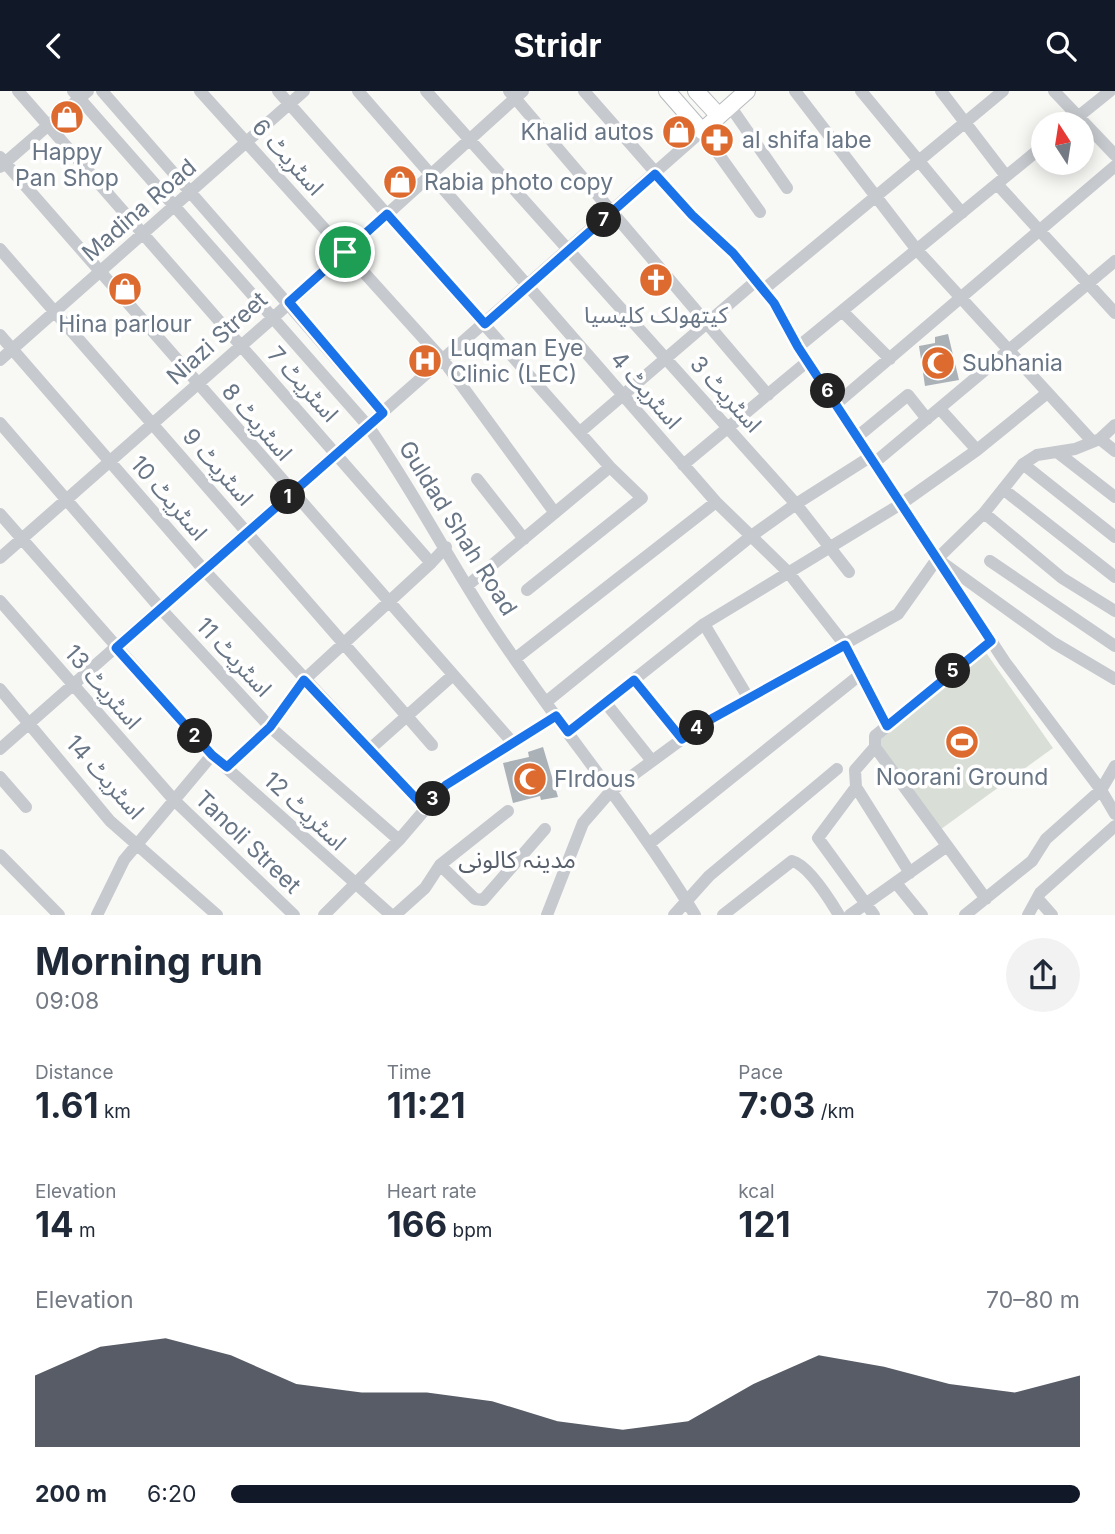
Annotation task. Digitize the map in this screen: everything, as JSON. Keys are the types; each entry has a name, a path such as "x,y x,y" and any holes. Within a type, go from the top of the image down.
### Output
{"main road":[{"path":"667,91 702,131 747,91"},
{"path":"696,91 724,111"}],"street":[{"name":"اسٹریٹ 7","path":"18,91 431,563"},
{"path":"102,91 289,302 383,413"},
{"name":"اسٹریٹ 6","path":"200,91 443,361 555,513"},
{"path":"278,91 610,467 642,498 527,590"},
{"name":"Madina Road","path":"0,360 304,91"},
{"name":"اسٹریٹ 4","path":"358,91 716,502 788,572 845,645 887,726"},
{"name":"اسٹریٹ 3","path":"426,91 796,504 849,572"},
{"path":"584,91 692,215 733,253 760,286 991,641 1101,790 1115,814"},
{"path":"795,91 917,250 1046,394 1096,440 1115,451"},
{"path":"861,91 917,162 962,213"},
{"path":"941,91 1040,230 1115,313"},
{"path":"580,432 707,324 877,196 1003,91"},
{"path":"1054,91 1068,112"},
{"path":"1084,112 1110,91"},
{"path":"515,93 768,395"},
{"name":"Niazi Street","path":"0,558 274,317 469,140 515,93"},
{"path":"2,163 48,126 80,94"},
{"name":"Guldad Shah Road","path":"80,94 174,207 368,426 516,659 610,792 650,843 695,915"},
{"path":"724,111 787,188"},
{"path":"0,749 702,131 760,212"},
{"path":"1094,137 1115,155"},
{"path":"798,347 1031,156"},
{"name":"اسٹریٹ 8","path":"2,163 513,744"},
{"path":"836,404 1115,166"},
{"name":"اسٹریٹ 9","path":"0,249 432,745"},
{"path":"547,702 751,537 796,504 872,460 940,409 1115,261"},
{"path":"842,311 890,359"},
{"name":"اسٹریٹ 10","path":"0,335 204,570 425,808"},
{"path":"684,465 808,361"},
{"path":"568,732 704,624 901,504 977,450 1046,394"},
{"path":"858,437 908,395 927,419"},
{"path":"940,409 977,450"},
{"name":"اسٹریٹ 11","path":"0,423 161,609 270,727 399,840"},
{"path":"547,915 583,823 610,792 704,723 898,614 937,559 984,513 1023,464 1037,455 1075,449 1096,440 1115,425"},
{"path":"1057,452 1115,497"},
{"path":"1023,464 1115,537"},
{"path":"468,585 610,467"},
{"path":"477,479 524,539"},
{"path":"1003,489 1115,577"},
{"path":"516,659 716,502"},
{"path":"984,513 1062,577 1115,611"},
{"name":"اسٹریٹ 12","path":"0,514 212,755 355,885 393,915"},
{"path":"227,767 270,727 304,680 446,547"},
{"path":"937,559 1054,643 1115,680"},
{"path":"990,561 1115,646"},
{"name":"اسٹریٹ 13","path":"0,601 174,800"},
{"path":"704,624 749,699"},
{"path":"986,898 875,747 875,736 991,641"},
{"path":"650,843 861,674"},
{"path":"371,748 453,675"},
{"path":"634,680 682,739"},
{"name":"اسٹریٹ 14","path":"0,689 110,821 217,915"},
{"path":"605,702 652,761"},
{"path":"324,915 399,840 446,785 556,716"},
{"path":"875,747 855,769 856,787 911,873"},
{"path":"97,915 124,860 212,755"},
{"path":"965,915 1032,861 1046,839 1101,790 1115,767"},
{"path":"674,915 709,876 837,769"},
{"path":"0,777 26,807"},
{"path":"856,787 818,838 874,915"},
{"name":"Tanoli Street","path":"174,800 294,915"},
{"path":"393,915 425,888 440,865 508,811"},
{"path":"1028,915 1040,893 1115,826"},
{"path":"440,865 475,899 483,900 545,829"},
{"path":"850,915 947,846"},
{"path":"0,855 59,915"},
{"path":"723,915 792,861 797,861 828,896 839,915"},
{"path":"895,883 922,915"},
{"path":"1038,899 1052,915"}],"shaded area":[{"name":"Noorani Ground","path":"982,647 1053,748 937,832 875,736"}],"building":[{"name":"Subhania","path":"948,334 959,380 925,386 919,346 935,343 935,337"},
{"name":"FIrdous","path":"543,747 558,797 541,800 540,796 513,803 503,763 529,757 528,752"}],"place":[{"name":"Happy Pan Shop","path":"67,117"},
{"name":"Khalid autos","path":"679,132"},
{"name":"al shifa labe","path":"717,140"},
{"name":"Rabia photo copy","path":"400,182"},
{"name":"کیتھولک کلیسیا","path":"656,280"},
{"name":"Hina parlour","path":"125,289"},
{"name":"Luqman Eye Clinic (LEC)","path":"425,361"},
{"name":"Subhania","path":"938,363"},
{"name":"Noorani Ground","path":"962,742"},
{"name":"FIrdous","path":"530,779"}],"district":[{"name":"مدینہ کالونی","path":"517,859"}],"route":[{"path":"655,174 692,215 733,253 774,303 798,347 991,641 887,726 845,645 704,723 682,739 634,680 568,732 556,716 446,785 425,808 304,680 270,727 227,767 212,755 116,648 383,413 289,302 345,252 387,214 485,324 655,174"}]}
